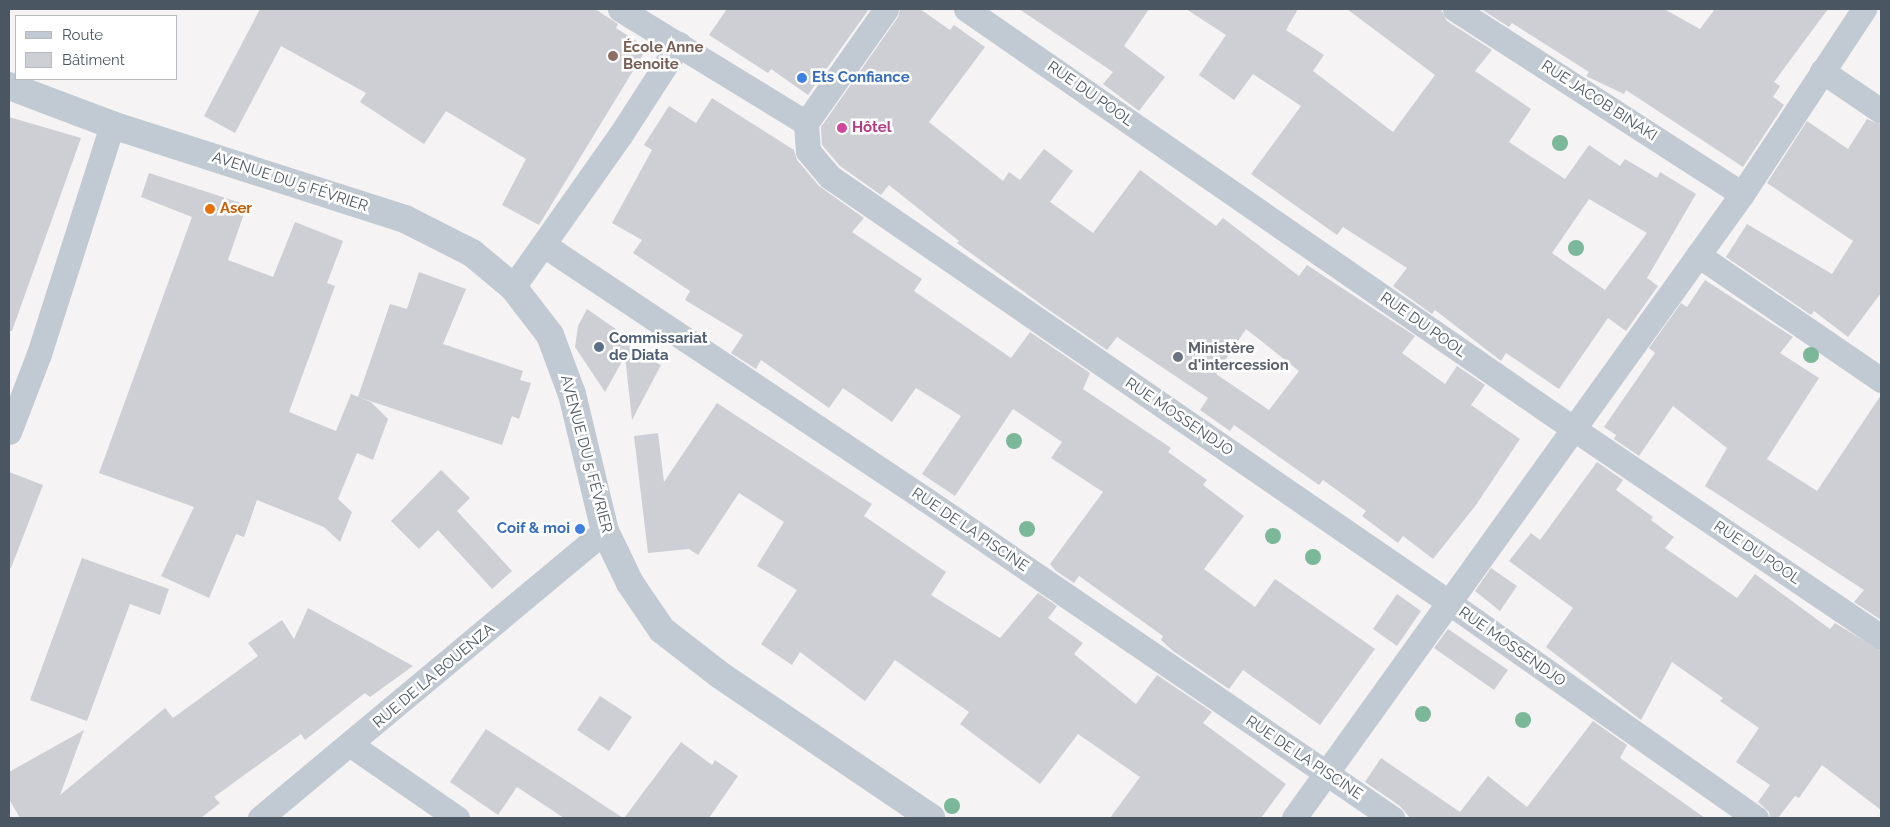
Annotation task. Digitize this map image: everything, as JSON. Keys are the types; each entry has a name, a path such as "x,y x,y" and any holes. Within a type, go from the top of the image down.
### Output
{"street":[{"path":"620,9 806,123 886,9"},
{"name":"RUE DU POOL","path":"966,9 1574,429 1881,637"},
{"name":"RUE JACOB BINAKI","path":"1455,9 1742,194"},
{"path":"1294,818 1447,601 1574,429 1742,194 1860,10"},
{"path":"513,287 544,245 679,44"},
{"path":"1822,71 1881,111"},
{"name":"AVENUE DU 5 FÉVRIER","path":"9,86 112,125 405,219 472,254 513,287 550,335 566,377 605,531 630,583 662,630 720,675 931,818"},
{"name":"RUE MOSSENDJO","path":"806,123 808,151 830,177 1447,601 1756,818"},
{"path":"9,432 39,354 112,125"},
{"name":"RUE DE LA PISCINE","path":"544,245 1392,818"},
{"path":"1698,255 1881,380"},
{"name":"RUE DE LA BOUENZA","path":"260,818 351,745 605,531"},
{"path":"351,745 457,818"}],"building":[{"path":"260,9 595,9 618,24 616,28 647,48 539,225 502,205 526,159 446,111 424,144 360,102 366,93 281,46 235,133 204,116"},
{"path":"727,9 869,9 808,95 771,69 768,73 709,35"},
{"path":"900,9 920,9 950,30 954,25 985,47 929,122 1003,181 1009,172 1020,180 1044,149 1073,171 1050,202 1093,233 1140,170 1216,226 1223,218 1299,276 1307,265 1415,336 1402,353 1445,384 1457,366 1485,385 1471,405 1520,439 1476,505 1433,559 1403,536 1398,543 1362,516 1366,511 1323,480 1319,485 1234,425 1230,431 1200,410 1208,398 1117,337 1107,350 957,243 959,241 889,185 881,195 840,166 822,145 821,127 898,17","holes":["1246,329 1299,371 1269,410 1216,374"]},
{"path":"1019,9 1149,9 1124,46 1165,77 1139,111 1103,84 1113,72"},
{"path":"1186,9 1298,9 1286,30 1324,55 1313,71 1393,132 1435,75 1347,9 1441,9 1447,21 1492,50 1475,71 1531,109 1509,142 1565,179 1589,145 1620,166 1625,159 1657,178 1660,172 1696,194 1647,278 1658,286 1626,331 1608,318 1559,389 1506,353 1501,361 1435,310 1432,314 1393,286 1407,268 1343,227 1337,235 1251,174 1301,106 1253,74 1234,100 1199,75 1226,35","holes":["1589,199 1647,233 1605,290 1552,253"]},
{"path":"1481,9 1664,9 1700,29 1715,9 1828,9 1774,82 1780,86 1773,97 1784,105 1743,167 1626,90 1624,94 1586,76 1589,72 1512,23 1509,27"},
{"path":"712,98 794,150 797,160 819,186 864,218 852,232 922,279 914,291 1011,358 1030,332 1090,373 1083,389 1171,448 1168,452 1207,480 1203,485 1244,516 1204,569 1255,607 1275,579 1375,649 1320,725 1243,670 1229,689 1173,651 1161,640 1163,636 1079,576 1074,583 1056,571 1050,564 1103,492 1051,458 1062,442 1013,409 955,496 922,474 961,416 916,388 892,422 843,388 829,408 761,360 756,369 731,353 743,335 685,300 690,291 633,253 642,240 612,223 652,150 644,145 669,106 696,123"},
{"path":"9,117 81,138 12,331 9,331"},
{"path":"1867,119 1881,125 1881,293 1848,337 1814,311 1811,315 1726,257 1747,224 1832,274 1853,241 1767,183 1807,121 1848,149"},
{"path":"149,173 247,205 228,260 273,277 295,222 343,241 327,283 335,286 289,412 336,431 351,394 371,402 388,419 373,460 357,453 338,499 352,512 340,542 324,527 257,500 244,537 236,534 209,598 161,576 194,507 99,473 192,217 141,197"},
{"path":"419,272 466,289 443,344 523,371 520,380 531,383 519,419 512,416 502,445 358,397 390,304 407,309"},
{"path":"1705,280 1793,337 1780,353 1819,378 1767,459 1817,491 1881,395 1881,620 1854,602 1864,590 1705,486 1727,448 1673,406 1639,456 1614,439 1616,435 1604,427 1655,353 1649,348 1681,303 1687,307"},
{"path":"587,309 633,341 629,348 661,365 632,420 625,356 605,392 575,347 578,326"},
{"path":"717,403 872,504 864,516 946,572 931,595 1000,638 1038,593 1057,606 1048,618 1083,643 1074,654 1136,704 1157,675 1212,712 1203,723 1286,784 1261,818 1110,818 1140,777 1078,734 1040,784 960,724 969,712 895,660 865,701 800,652 792,665 761,644 797,590 757,566 784,522 739,493 698,555 689,549 648,553 634,436 658,433 664,482"},
{"path":"1597,462 1623,480 1616,490 1653,517 1651,520 1674,537 1665,548 1737,598 1755,574 1830,629 1835,623 1881,651 1881,810 1822,765 1799,798 1795,796 1778,818 1770,818 1769,812 1758,802 1770,785 1736,762 1759,728 1720,701 1723,698 1672,662 1641,720 1546,647 1573,608 1509,561 1531,533 1540,540"},
{"path":"441,470 470,498 457,511 512,571 492,589 438,530 419,549 391,521"},
{"path":"9,472 43,485 11,568 9,567"},
{"path":"82,558 169,589 160,615 130,604 87,721 30,700"},
{"path":"1491,568 1517,586 1500,611 1475,591"},
{"path":"1397,594 1421,611 1397,646 1373,629"},
{"path":"308,608 413,666 370,697 365,693 305,740 301,734 214,797 220,803 201,818 20,818 9,799 9,772 84,730 60,795 165,708 173,718 258,656 248,643 282,620 294,639"},
{"path":"1448,629 1508,670 1494,690 1434,648"},
{"path":"600,696 632,717 609,751 577,730"},
{"path":"1593,721 1627,745 1620,758 1705,818 1410,818 1400,806 1365,782 1381,758 1460,812 1488,776 1527,807"},
{"path":"486,729 623,818 564,818 517,787 498,815 450,782"},
{"path":"681,742 712,765 715,760 738,776 709,818 624,818"}],"place":[{"name":"École Anne Benoite","path":"613,56"},
{"name":"Ets Confiance","path":"802,78"},
{"name":"Hôtel","path":"842,128"},
{"name":"Aser","path":"210,209"},
{"name":"Commissariat de Diata","path":"599,347"},
{"name":"Ministère d'intercession","path":"1178,357"},
{"name":"Coif & moi","path":"580,529"}]}
